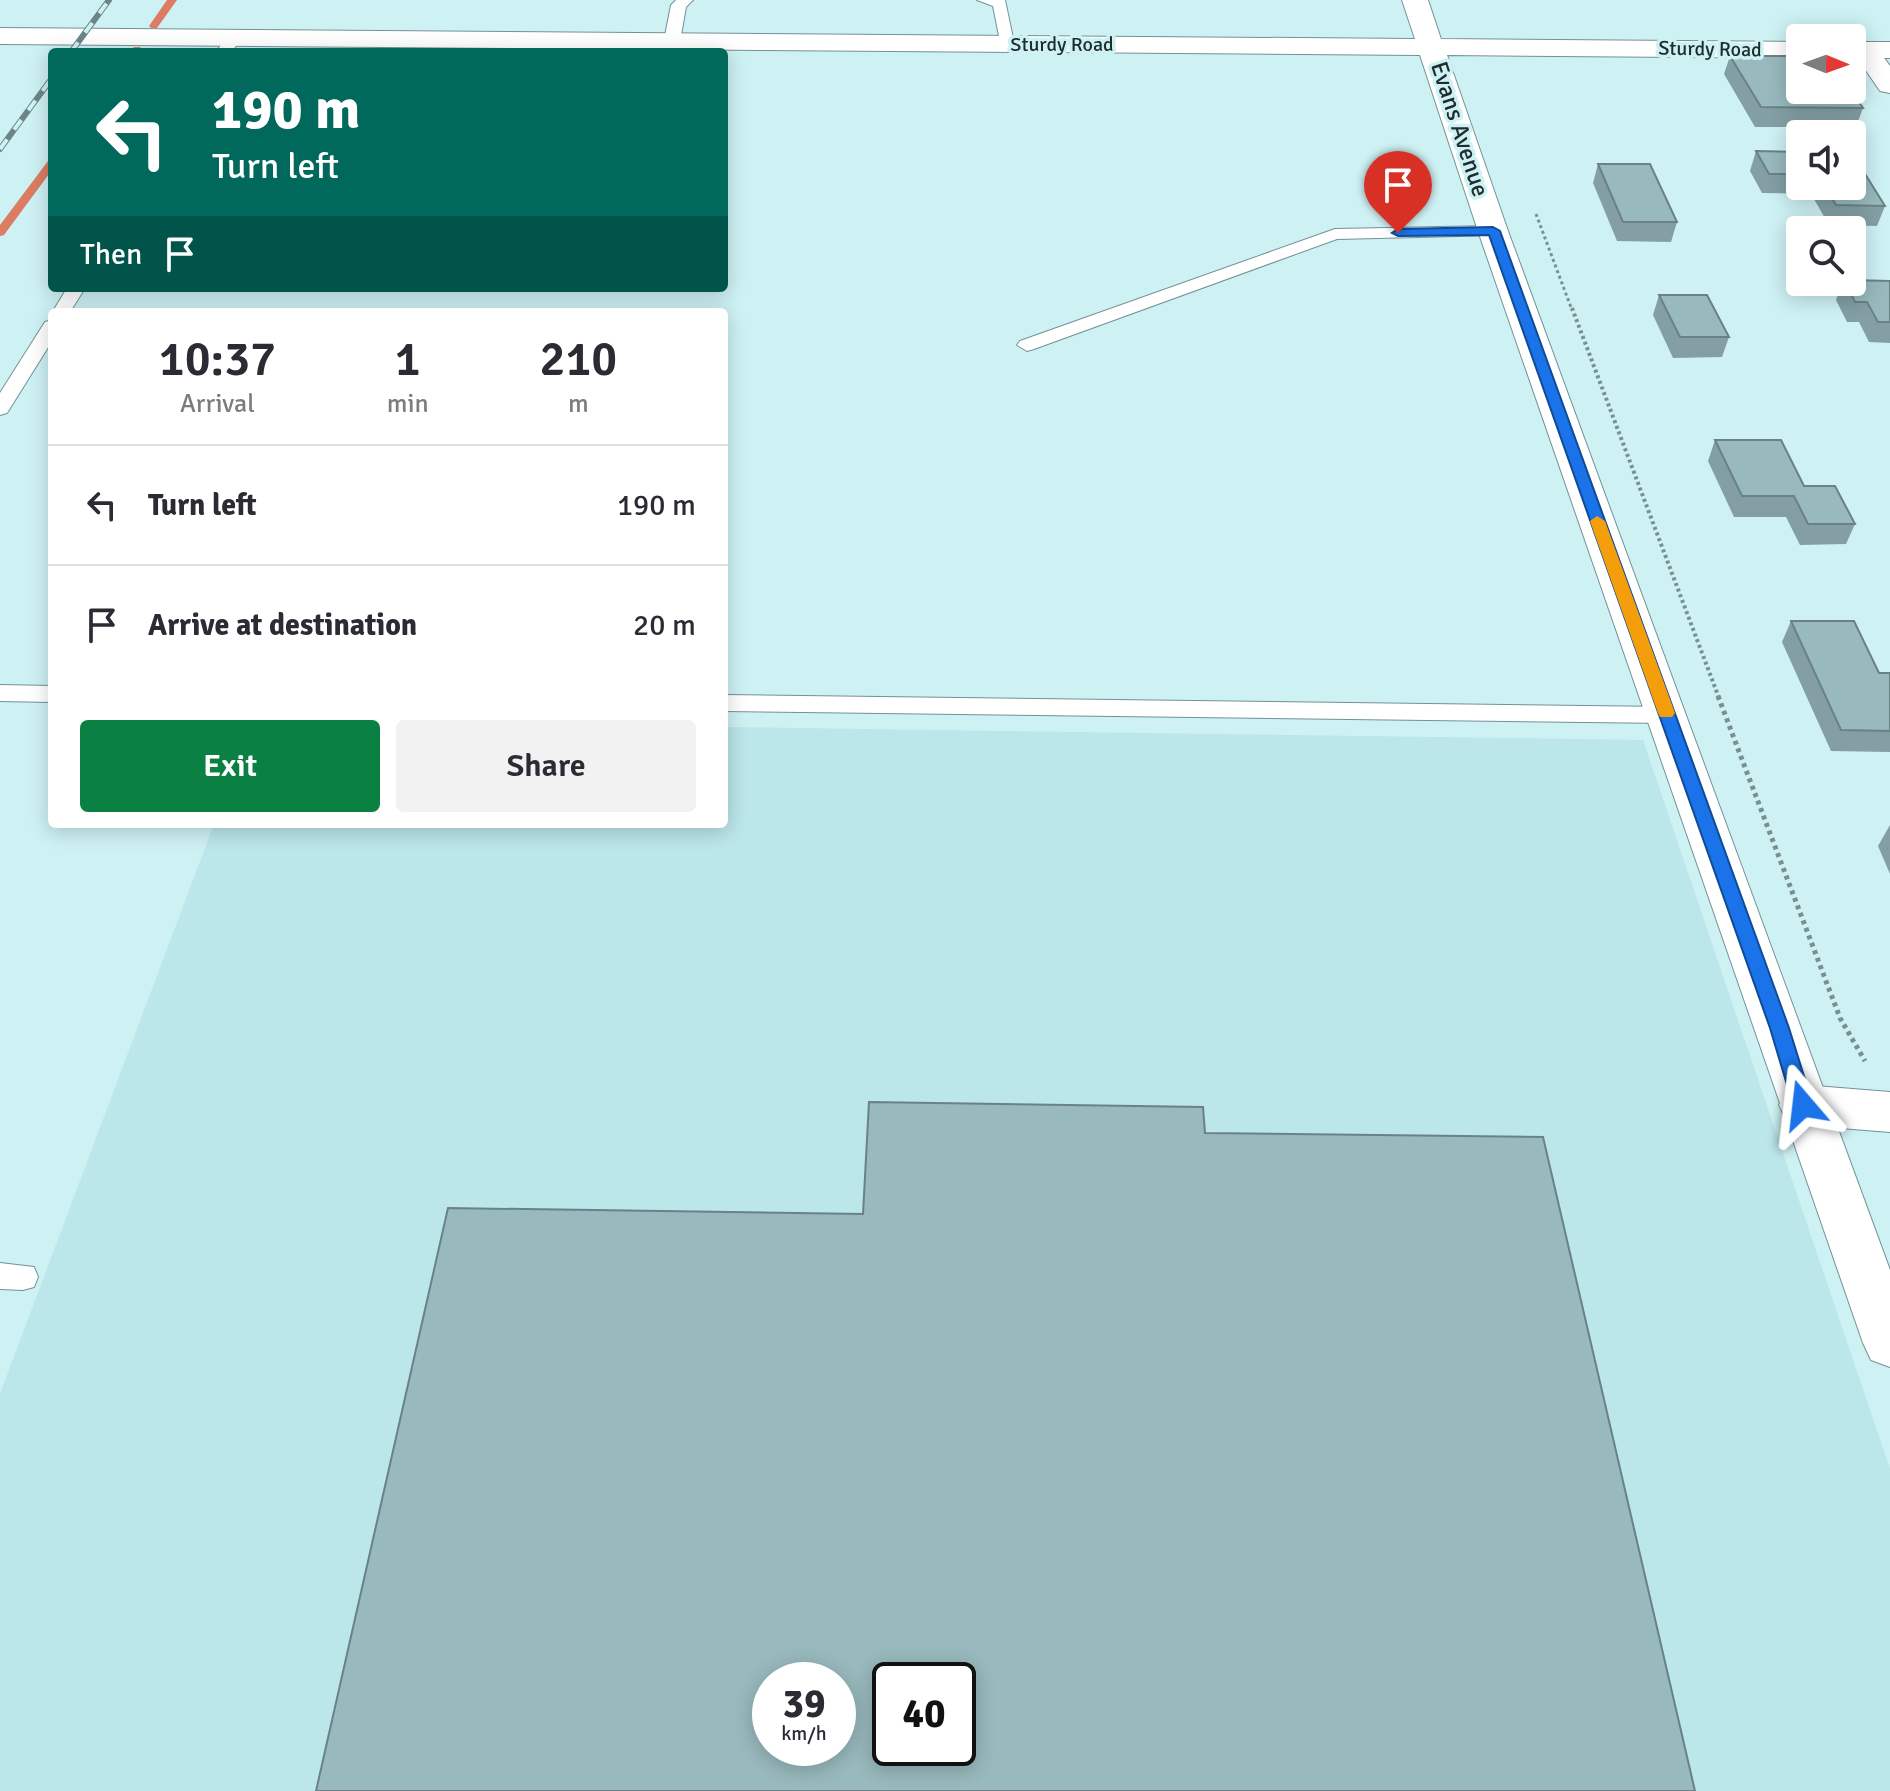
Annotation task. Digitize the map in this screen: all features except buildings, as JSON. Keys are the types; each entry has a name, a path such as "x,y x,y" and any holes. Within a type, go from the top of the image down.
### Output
{"street":[{"name":"Evans Avenue","path":"1415,0 1493,231 1890,1343"},
{"name":"Sturdy Road","path":"0,36 228,45 324,38 1786,50"},
{"path":"1869,50 1890,85"},
{"path":"1803,1105 1886,1112"}],"lane":[{"path":"672,41 679,5 685,0"},
{"path":"1006,43 993,1 1019,0"},
{"path":"1027,345 1335,234 1493,231"},
{"path":"0,409 48,332"},
{"path":"0,693 48,694"},
{"path":"728,703 1667,715"}],"path":[{"path":"1532,206 1840,1018 1860,1048 1886,1112"}],"shaded area":[{"path":"728,727 1643,740 1890,1469 1890,1791 0,1791 0,1394 212,828 728,828"}],"waterway":[{"path":"154,26 172,0"},
{"path":"0,233 48,168"}],"railway":[{"path":"74,48 109,0"},
{"path":"0,149 48,83"}],"slow traffic":[{"path":"1597,521 1666,713"}],"route":[{"path":"1398,233 1493,231 1779,1028 1803,1105"}]}
